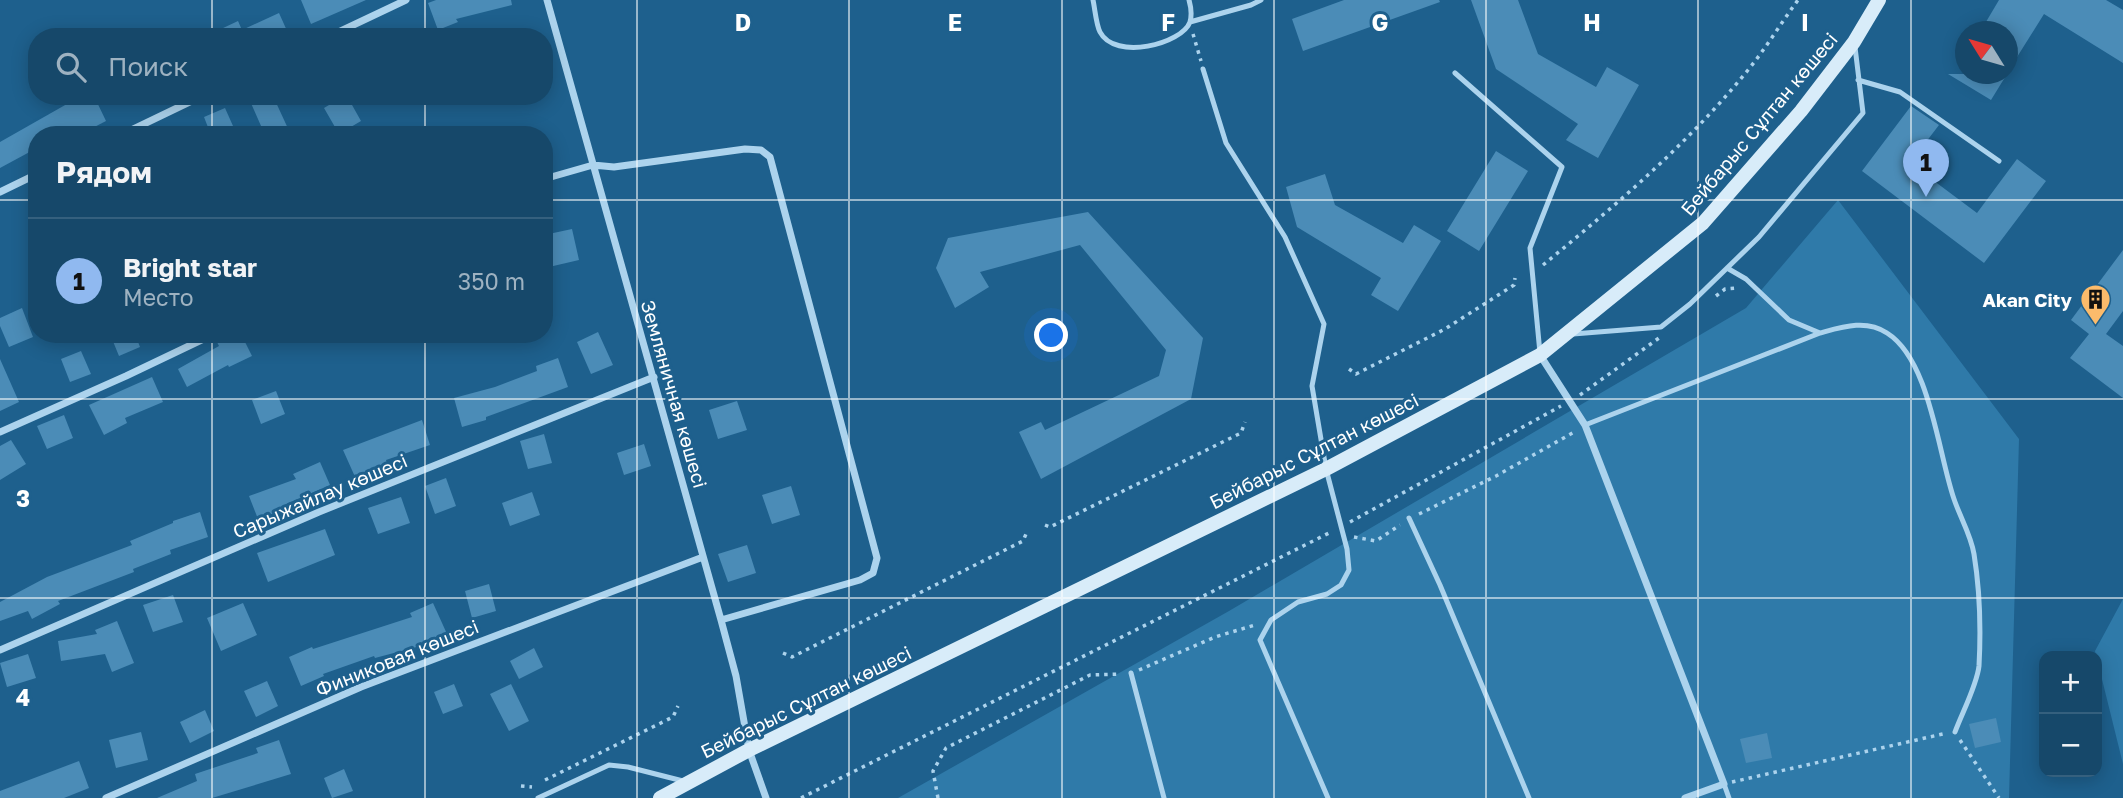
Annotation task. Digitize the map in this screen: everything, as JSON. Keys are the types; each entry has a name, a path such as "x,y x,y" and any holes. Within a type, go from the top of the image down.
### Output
{"street":[{"path":"347,28 406,0"},
{"name":"Земляничная көшесі","path":"547,0 721,620 736,676 749,750 766,798"},
{"name":"Бейбарыс Сұлтан көшесі","path":"660,798 749,750 1326,469 1540,355 1703,223 1801,111 1854,42 1879,0"},
{"path":"140,126 183,105"},
{"path":"553,176 593,165 614,167 745,149 761,150 770,157 877,558 873,573 860,580 721,620"},
{"path":"0,192 28,178"},
{"path":"0,432 195,343"},
{"path":"1540,355 1585,425 1724,784 1685,798"},
{"name":"Сарыжайлау көшесі","path":"0,650 319,512 654,377"},
{"name":"Финиковая көшесі","path":"106,798 361,687 703,557"}],"lane":[{"path":"1093,0 1100,32 1114,46 1136,49 1181,34 1190,22 1189,0"},
{"path":"1190,22 1261,0"},
{"path":"1567,334 1661,327 1690,304 1759,237 1863,113 1854,42"},
{"path":"1203,69 1226,144 1285,237 1324,324 1312,386 1326,469 1345,536 1349,569 1340,585 1327,594 1298,602 1271,620 1261,640 1328,798"},
{"path":"1455,73 1562,167 1530,248 1540,355"},
{"path":"1858,80 1900,92 1999,161"},
{"path":"1727,268 1746,279 1767,302 1789,320 1820,333"},
{"path":"1585,425 1820,333 1849,325 1871,326 1887,333 1908,352 1932,414 1953,498 1974,551 1980,604 1978,670 1955,732"},
{"path":"1409,518 1440,585 1529,798"},
{"path":"1131,673 1164,798"},
{"path":"538,798 609,765 690,782"},
{"path":"1724,784 1729,798"}],"path":[{"path":"1535,265 1540,268 1622,200 1690,135 1749,69 1798,0"},
{"path":"1190,22 1203,69"},
{"path":"1349,369 1356,374 1445,329 1514,285 1515,278"},
{"path":"1714,297 1726,289 1736,288"},
{"path":"801,798 1342,527 1570,402 1659,338"},
{"path":"1045,525 1050,527 1241,433 1245,422"},
{"path":"1345,536 1376,541 1409,518 1496,476 1585,425"},
{"path":"783,653 792,657 1023,541 1026,534"},
{"path":"939,798 933,771 946,748 1090,675 1131,673 1214,637 1271,620"},
{"path":"521,786 530,788 673,717 678,706"},
{"path":"1724,784 1955,732 1999,798"}],"shaded area":[{"path":"1838,200 2019,439 2009,798 898,798 1229,611 1746,308"},
{"path":"2123,599 2123,764 2102,679 2102,651 2095,651"}],"building":[{"path":"301,0 366,0 311,24"},
{"path":"436,0 511,0 512,5 456,19 458,22 437,28 428,3"},
{"path":"1344,0 1440,2 1303,51 1292,19"},
{"path":"1471,0 1518,0 1538,54 1596,87 1607,67 1639,85 1598,158 1566,140 1578,124 1496,69"},
{"path":"1999,0 2106,0 2123,10 2123,63 2044,14 2018,55 2018,21 1987,21"},
{"path":"279,13 286,28 246,28"},
{"path":"238,21 241,28 223,28"},
{"path":"1965,84 2001,84 1991,100"},
{"path":"65,105 98,105 106,121 96,126 28,126"},
{"path":"252,105 277,105 287,126 261,126"},
{"path":"329,105 352,105 361,121 353,126 334,126 324,108"},
{"path":"1911,106 1939,125 1910,163 1977,213 2017,159 2046,181 1984,263 1862,171"},
{"path":"225,108 233,126 208,126 204,117"},
{"path":"28,126 28,153 0,168 0,142"},
{"path":"1496,151 1528,171 1479,251 1447,231"},
{"path":"1325,174 1335,205 1403,243 1414,225 1441,241 1398,311 1371,295 1381,278 1297,227 1286,187"},
{"path":"1088,212 1203,338 1191,399 1041,479 1019,432 1041,422 1045,430 1159,376 1166,350 1080,245 980,272 989,287 955,308 936,268 948,238"},
{"path":"572,229 579,260 553,266 553,233"},
{"name":"Akan City","path":"2123,250 2123,311 2106,334 2123,346 2123,398 2070,358 2089,334 2071,320"},
{"path":"22,308 28,324 28,339 9,347 0,326 0,318"},
{"path":"598,332 613,365 591,374 577,342"},
{"path":"114,343 138,343 140,347 119,356"},
{"path":"218,343 246,343 252,356 229,367 228,365 187,387 178,369 219,346"},
{"path":"81,351 91,374 70,382 61,359"},
{"path":"558,358 568,387 462,427 454,398 495,387 537,371 536,366"},
{"path":"0,359 19,402 0,411"},
{"path":"152,377 163,402 125,418 127,423 104,435 89,405"},
{"path":"276,391 285,414 261,424 252,400"},
{"path":"737,401 747,430 718,439 709,410"},
{"path":"64,415 73,438 47,449 37,426"},
{"path":"422,420 430,445 386,460 388,466 356,479 343,450"},
{"path":"544,434 552,463 528,469 520,441"},
{"path":"11,440 26,464 0,480 0,446"},
{"path":"644,444 651,466 624,475 617,453"},
{"path":"320,462 330,485 286,504 288,508 258,519 249,496 296,479 293,474"},
{"path":"446,478 456,506 435,514 425,486"},
{"path":"791,486 800,515 772,524 762,495"},
{"path":"532,492 540,515 510,526 502,503"},
{"path":"401,497 410,523 378,534 368,508"},
{"path":"200,512 208,537 170,550 171,554 133,569 134,572 58,601 60,604 32,619 28,611 0,621 0,602 47,577 132,545 130,541"},
{"path":"325,529 335,555 268,582 257,553"},
{"path":"747,545 756,573 728,582 718,554"},
{"path":"489,584 496,611 472,618 465,591"},
{"path":"173,595 183,622 153,632 143,605"},
{"path":"243,603 257,635 221,651 207,618"},
{"path":"433,603 447,634 424,645 375,658 374,656 323,674 324,676 301,686 289,657 312,647 313,649 412,617 410,613"},
{"path":"117,621 134,663 112,672 105,654 61,661 58,641 97,634 95,630"},
{"path":"534,648 543,667 519,679 510,661"},
{"path":"28,654 36,678 7,687 0,663"},
{"path":"267,681 278,706 256,717 244,691"},
{"path":"454,684 463,706 443,714 434,692"},
{"path":"511,684 529,721 509,731 490,694"},
{"path":"205,710 214,731 190,743 180,722"},
{"path":"1996,718 2001,742 1975,748 1969,724"},
{"path":"141,732 148,760 116,768 109,740"},
{"path":"1767,733 1772,758 1746,763 1740,739"},
{"path":"279,740 291,774 212,798 157,798 197,781 195,774 258,753 256,748"},
{"path":"79,761 89,788 64,798 0,798 0,791"},
{"path":"344,769 353,791 332,798 324,778"}],"place":[{"name":"Bright star","path":"1926,197"},
{"name":"Akan City","path":"2095,327"}]}
